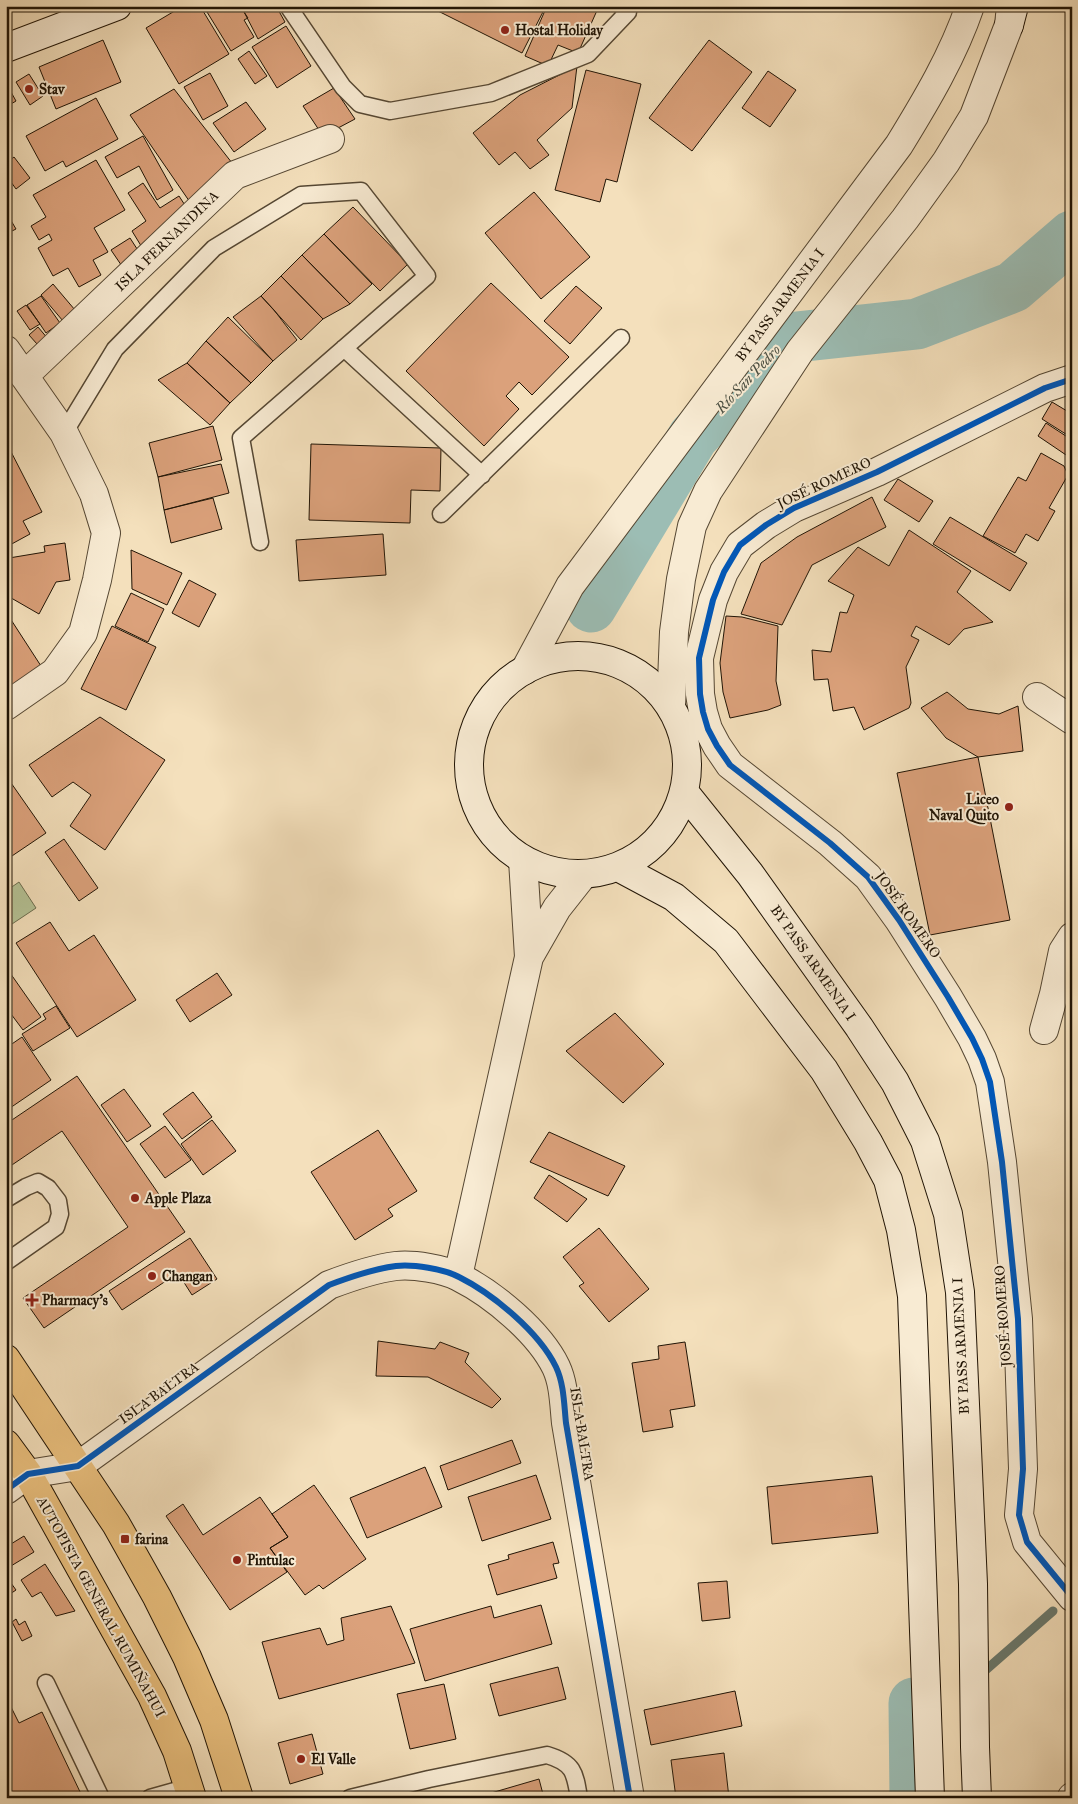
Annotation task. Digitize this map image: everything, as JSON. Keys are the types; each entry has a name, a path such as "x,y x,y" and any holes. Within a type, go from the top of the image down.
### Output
{"highway":[{"path":"6,1360 126,1539 188,1657 214,1720 240,1798"},
{"name":"AUTOPISTA GENERAL RUMIÑAHUI","path":"6,1444 28,1474 152,1696 177,1751 190,1792"}],"street":[{"path":"49,32 66,6"},
{"path":"6,48 117,6"},
{"name":"BY PASS ARMENIA I","path":"524,670 570,586 899,145 927,99 970,6"},
{"path":"671,707 674,632 681,579 692,526 708,491 800,351 905,219 946,162 974,116 1012,13"},
{"name":"ISLA FERNANDINA","path":"24,376 235,175 330,139"},
{"path":"6,350 64,433 94,494 106,533 97,580 82,633 55,672 6,706"},
{"name":"JOSÉ ROMERO","path":"1072,379 1045,388 877,472 794,508 766,525 740,545 724,572 713,600 699,658 700,694 703,712 708,729 730,765 830,843 868,877 899,920 948,996 982,1060 990,1082 1002,1162 1018,1319 1022,1469 1019,1516 1027,1542 1072,1597"},
{"path":"589,656 621,665 650,682 671,707 681,727 687,748 688,771 685,793 677,812 667,830 653,846 637,858 618,867 583,875 552,872 523,860 497,840 479,812 469,781 469,748 479,717 498,690 524,670 556,658 589,656"},
{"path":"1037,697 1072,720"},
{"name":"BY PASS ARMENIA I","path":"685,793 750,874 859,1027 895,1082 925,1141 948,1214 960,1292 973,1584 977,1798"},
{"path":"458,1276 529,956 523,860"},
{"path":"618,867 674,897 726,941 824,1070 868,1142 888,1180 901,1230 912,1296 930,1798"},
{"path":"529,956 557,908 583,875"},
{"path":"1044,1030 1063,951 1072,937"},
{"name":"ISLA BALTRA","path":"6,1490 28,1474 78,1466 329,1285 396,1266 429,1269 458,1276 505,1307 528,1328 555,1366 561,1382 566,1423 630,1798"}],"lane":[{"path":"288,6 343,87 360,104 390,111 491,92 588,54 628,12 620,6"},
{"path":"64,433 114,349 214,248 300,195 361,191 427,276 240,438 260,542"},
{"path":"441,514 621,338"},
{"path":"344,348 482,475"},
{"path":"6,1199 38,1182 48,1188 58,1201 60,1214 56,1227 6,1262"},
{"path":"46,1683 100,1798"},
{"path":"350,1798 429,1779 548,1755 564,1762 575,1774 578,1798"},
{"path":"150,1798 190,1792"}],"green space":[{"path":"19,882 36,908 6,928 6,891"}],"building":[{"path":"183,6 200,6 229,54 179,84 146,28"},
{"path":"216,6 240,6 248,18 244,20 254,37 231,51 207,12"},
{"path":"241,6 276,6 285,22 258,39"},
{"name":"Hostal Holiday","path":"428,6 546,6 522,53"},
{"path":"547,6 599,6 578,53 558,45 548,66 525,56"},
{"path":"286,26 311,66 277,88 252,47"},
{"path":"103,40 121,82 56,109 39,67"},
{"path":"709,40 752,72 692,151 649,118"},
{"path":"249,51 267,76 255,84 238,59"},
{"path":"577,66 572,108 537,140 549,155 530,169 515,152 499,165 473,133 520,95"},
{"path":"586,70 641,84 617,182 606,179 600,202 555,190"},
{"path":"768,71 796,90 770,127 742,108"},
{"path":"210,73 228,106 203,120 184,87"},
{"name":"Stav","path":"29,74 43,96 30,105 16,82"},
{"path":"6,83 16,101 6,107"},
{"path":"334,88 355,119 323,136 303,106"},
{"path":"174,89 236,168 194,208 130,115"},
{"path":"96,98 118,139 66,167 63,161 45,171 26,136"},
{"path":"246,102 266,129 234,152 213,123"},
{"path":"143,136 173,190 157,200 139,166 117,178 105,157"},
{"path":"14,157 30,178 16,189 6,175 6,163"},
{"path":"96,160 125,210 94,228 108,252 93,260 101,275 79,287 68,268 53,276 38,248 52,240 49,234 39,240 31,226 46,217 33,195"},
{"path":"143,183 160,208 179,196 192,216 143,249 132,231 146,221 128,193"},
{"path":"534,192 590,257 541,299 485,233"},
{"path":"353,207 408,264 380,291 324,234"},
{"path":"6,212 16,229 6,234"},
{"path":"324,234 372,284 350,304 302,255"},
{"path":"130,238 141,255 128,275 111,250"},
{"path":"302,255 350,304 323,319 281,276"},
{"path":"281,276 323,319 301,340 261,296"},
{"path":"491,283 569,357 532,395 519,382 506,396 519,409 484,446 406,371"},
{"path":"53,284 75,310 63,321 41,295"},
{"path":"576,286 602,308 570,344 544,321"},
{"path":"41,296 60,323 46,333 27,305"},
{"path":"261,296 297,340 273,361 233,317"},
{"path":"26,305 40,324 30,330 17,311"},
{"path":"228,317 273,361 251,383 206,341"},
{"path":"38,327 54,346 45,353 29,335"},
{"path":"206,341 251,383 230,403 187,363"},
{"path":"187,363 230,403 210,425 158,380"},
{"path":"1052,402 1072,414 1072,438 1042,419"},
{"path":"1046,423 1072,440 1072,459 1038,436"},
{"path":"213,426 222,460 158,477 149,443"},
{"path":"6,442 42,512 23,521 30,534 8,546 6,543"},
{"path":"311,444 441,448 440,491 411,490 410,523 309,520"},
{"path":"1041,453 1064,466 1068,475 1049,508 1055,511 1038,541 1026,534 1015,553 983,536 1018,477 1026,481"},
{"path":"221,464 229,493 164,510 158,477"},
{"path":"898,479 933,501 919,522 884,500"},
{"path":"872,497 886,527 812,565 782,625 741,614 761,563 797,537"},
{"path":"213,498 222,529 171,543 164,510"},
{"path":"950,517 1027,563 1010,591 933,544"},
{"path":"909,530 971,571 957,592 993,622 964,629 949,645 916,626 911,636 919,640 906,667 911,703 909,708 864,730 854,707 833,711 828,679 814,680 812,650 831,652 840,612 847,613 854,595 828,581 858,547 889,566"},
{"path":"383,534 386,575 299,581 296,540"},
{"path":"65,543 70,580 56,582 39,614 6,595 6,570 9,558 45,552 44,546"},
{"path":"131,550 182,573 167,605 132,589"},
{"path":"189,580 216,594 199,627 172,613"},
{"path":"131,593 164,609 148,642 115,626"},
{"path":"6,612 41,666 6,693"},
{"path":"726,616 742,617 778,626 776,681 781,705 768,710 730,718 723,692 720,663"},
{"path":"112,626 156,647 126,710 81,689"},
{"path":"947,692 968,709 999,714 1018,706 1023,751 978,757 946,738 921,708"},
{"path":"100,717 165,760 105,850 70,826 91,795 73,782 52,797 29,765"},
{"path":"978,757 1010,920 930,935 897,773"},
{"path":"9,780 46,833 6,860 6,781"},
{"path":"64,839 98,888 79,901 45,852"},
{"path":"50,922 69,951 94,935 136,1000 77,1037 16,943"},
{"path":"8,970 41,1017 23,1030 8,1010 6,1011 6,972"},
{"path":"217,973 232,995 190,1022 176,1000"},
{"path":"56,1006 70,1028 33,1051 22,1034 46,1019 43,1014"},
{"path":"615,1013 664,1064 623,1103 566,1051"},
{"path":"22,1037 51,1080 10,1108 6,1102 6,1048"},
{"name":"Apple Plaza","path":"77,1076 185,1232 44,1328 23,1298 128,1227 62,1131 6,1169 6,1124"},
{"path":"124,1089 151,1126 127,1142 101,1105"},
{"path":"193,1092 212,1117 182,1139 163,1114"},
{"path":"212,1120 236,1151 203,1175 181,1144"},
{"path":"165,1126 191,1160 165,1178 140,1144"},
{"path":"378,1130 417,1191 388,1209 393,1216 355,1240 311,1172"},
{"path":"549,1132 625,1166 608,1196 530,1162"},
{"path":"549,1175 587,1199 567,1222 534,1198"},
{"path":"599,1228 649,1289 609,1322 579,1286 584,1283 563,1257"},
{"name":"Changan","path":"190,1238 217,1279 192,1295 178,1273 122,1310 109,1291"},
{"path":"378,1341 435,1349 440,1342 469,1353 465,1362 501,1399 492,1408 428,1377 376,1376"},
{"path":"685,1342 695,1406 670,1410 673,1427 643,1432 632,1363 659,1359 658,1346"},
{"path":"512,1440 521,1463 448,1490 440,1466"},
{"path":"425,1467 442,1507 367,1538 350,1498"},
{"path":"536,1475 551,1519 482,1541 468,1497"},
{"path":"872,1476 878,1533 772,1544 767,1487"},
{"path":"314,1485 366,1559 323,1589 319,1585 305,1595 270,1548 288,1537 272,1514"},
{"name":"Pintulac","path":"260,1497 288,1537 270,1548 287,1572 230,1610 166,1516 183,1504 203,1535"},
{"path":"24,1536 34,1552 6,1569 6,1547"},
{"path":"553,1542 559,1563 553,1564 557,1578 497,1595 488,1565 509,1559 508,1555"},
{"path":"45,1564 75,1611 56,1616 41,1592 32,1597 21,1580"},
{"path":"6,1576 16,1590 7,1596 6,1594"},
{"path":"727,1581 730,1618 702,1621 698,1583"},
{"path":"541,1605 552,1644 425,1681 410,1629 491,1606 494,1618"},
{"path":"391,1606 415,1663 279,1699 262,1642 320,1628 327,1645 344,1640 341,1618"},
{"path":"16,1619 19,1625 25,1621 32,1636 22,1641 12,1622"},
{"path":"558,1667 566,1699 499,1716 490,1684"},
{"path":"444,1684 456,1739 410,1749 397,1694"},
{"path":"735,1691 742,1726 651,1745 644,1710"},
{"path":"8,1701 19,1723 42,1712 82,1796 78,1798 10,1798 6,1789 6,1702"},
{"name":"El Valle","path":"312,1734 323,1774 290,1784 278,1743"},
{"path":"724,1753 729,1798 676,1798 671,1760"},
{"path":"539,1779 544,1798 474,1798"}],"waterway":[{"name":"Río San Pedro","path":"591,607 693,437 787,338 917,324 1013,287 1072,236"},
{"path":"980,1675 1053,1611"},
{"name":"Río San Pedro","path":"914,1703 915,1798"}],"cycle path":[{"path":"1072,379 1045,388 877,472 794,508 766,525 740,545 724,572 713,600 699,658 700,694 703,712 708,729 730,765 830,843 868,877 899,920 948,997 982,1059 990,1082 1002,1162 1018,1319 1023,1469 1019,1515 1027,1542 1072,1597"},
{"path":"6,1490 28,1474 78,1466 329,1285 387,1267 419,1266 453,1274 486,1293 514,1315 548,1354 559,1374 630,1798"}],"place":[{"name":"Hostal Holiday","path":"505,30"},
{"name":"Stav","path":"29,89"},
{"name":"Liceo Naval Quito","path":"1009,807"},
{"name":"Apple Plaza","path":"135,1198"},
{"name":"Changan","path":"152,1276"},
{"name":"Pharmacy's","path":"32,1300"},
{"name":"farina","path":"125,1539"},
{"name":"Pintulac","path":"237,1560"},
{"name":"El Valle","path":"301,1759"}]}
